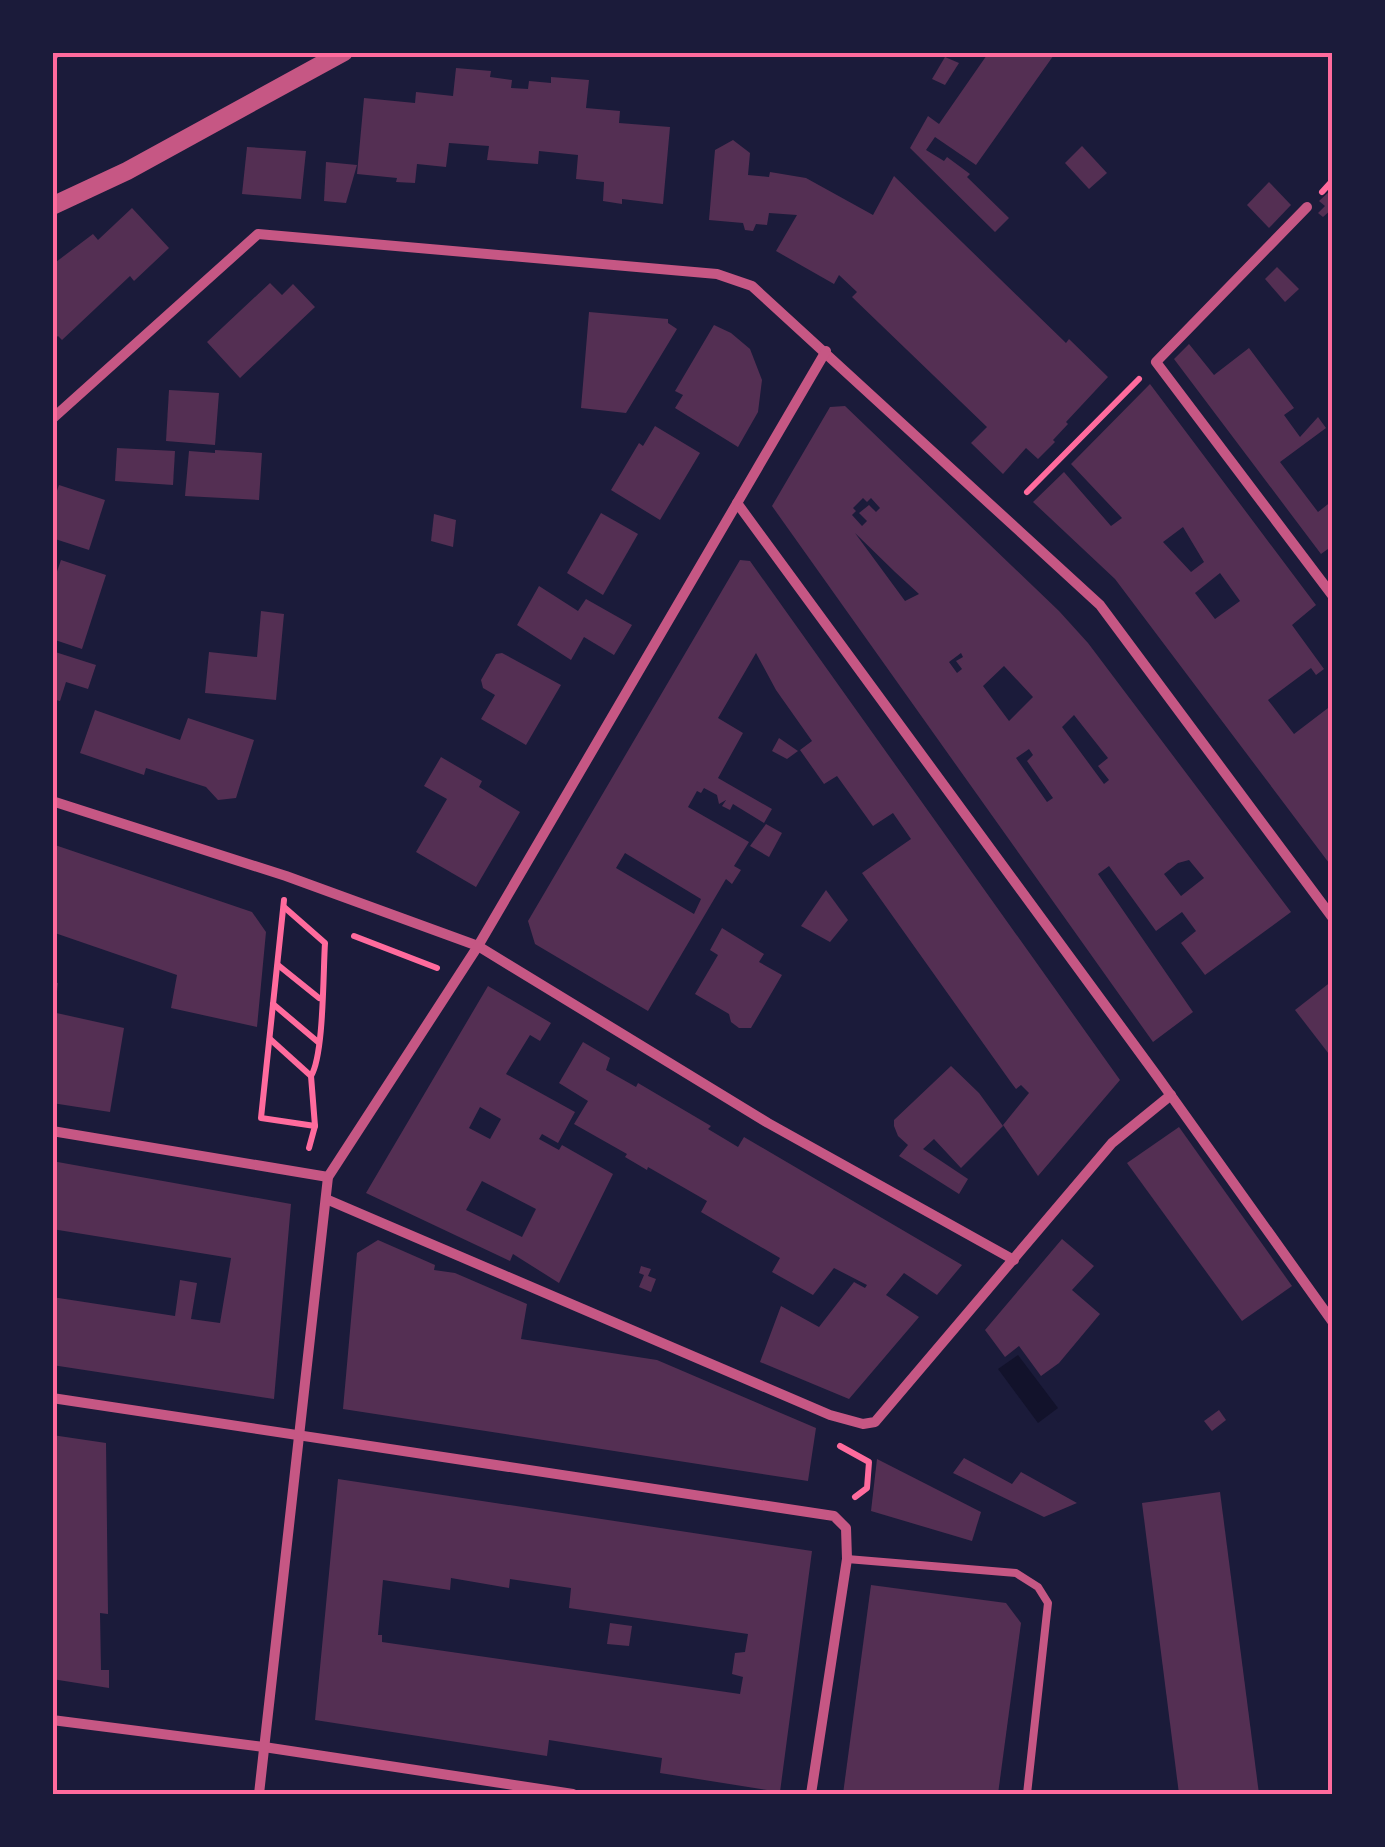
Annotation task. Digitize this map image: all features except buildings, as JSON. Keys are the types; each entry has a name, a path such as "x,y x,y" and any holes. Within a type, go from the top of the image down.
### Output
{"street":[{"path":"52,206 128,171 344,52"},
{"path":"1307,206 1156,362 1332,595"},
{"path":"52,419 258,234 717,274 752,286 1100,605 1332,917"},
{"path":"259,1794 328,1177 478,946 826,351"},
{"path":"737,503 1171,1094 1332,1321"},
{"path":"52,801 286,876 478,946 768,1123 1014,1260"},
{"path":"326,1199 846,1422 875,1422 1112,1142 1171,1094"},
{"path":"52,1131 328,1177"},
{"path":"52,1398 834,1516 846,1528 847,1559 811,1794"},
{"path":"52,1720 573,1794"}],"lane":[{"path":"847,1559 1016,1573 1038,1586 1048,1602 1027,1794"}],"path":[{"path":"52,62 58,52"},
{"path":"1027,492 1156,362"},
{"path":"286,876 261,1118 314,1126"},
{"path":"283,906 325,944 319,1042 311,1076 314,1126 309,1148 296,1148"},
{"path":"354,936 438,969"},
{"path":"277,964 320,998"},
{"path":"273,1004 319,1042"},
{"path":"270,1038 311,1076"},
{"path":"837,1445 869,1462 866,1488 855,1497"}],"shaded area":[{"path":"1018,1355 1058,1408 1038,1423 998,1369"}]}
